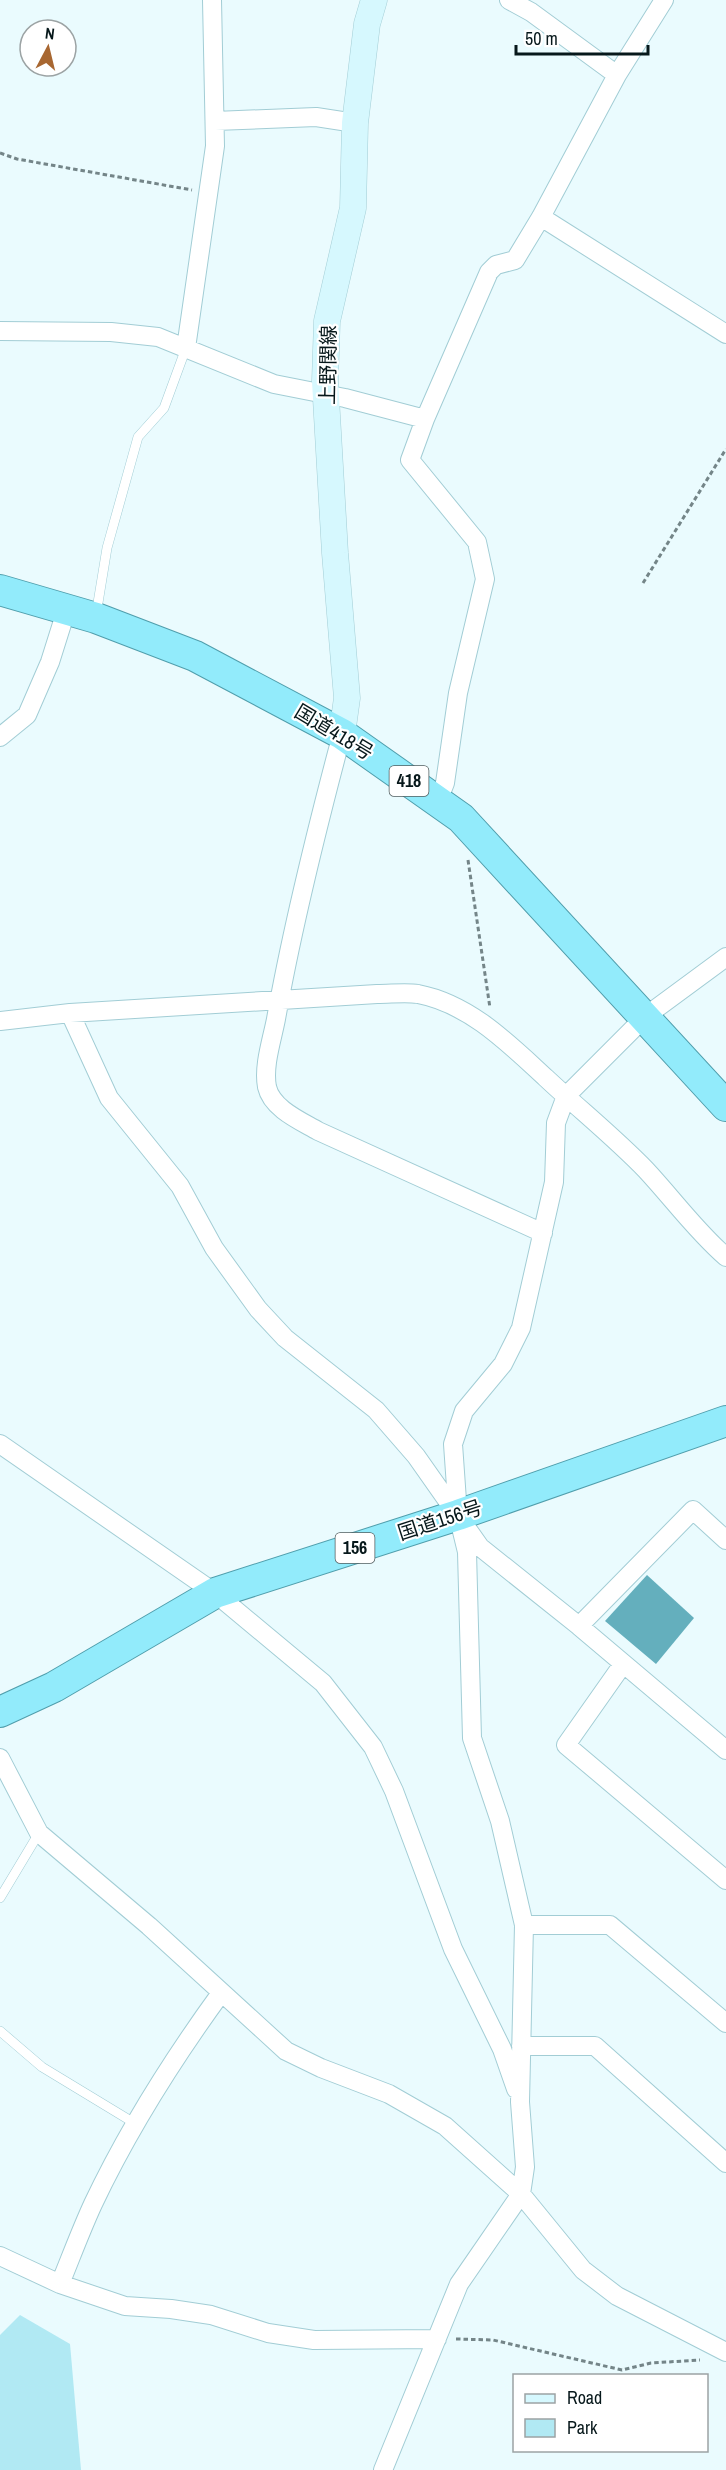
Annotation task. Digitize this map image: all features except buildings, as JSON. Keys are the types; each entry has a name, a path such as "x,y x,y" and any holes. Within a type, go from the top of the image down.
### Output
{"highway":[{"name":"国道418号","path":"0,590 67,608 195,656 342,734 438,801 461,818 646,1016 726,1106"},
{"name":"国道156号","path":"0,1712 54,1687 214,1593 458,1515 726,1421"}],"main road":[{"name":"上野関線","path":"342,734 347,698 335,553 326,396 327,321 353,208 355,123 367,24 374,0"}],"street":[{"path":"186,348 215,146 213,0"},
{"path":"508,0 531,12 617,75"},
{"path":"438,801 445,783 458,693 485,579 477,542 410,460 425,419 489,272 496,265 515,260 541,217 617,75 663,0"},
{"path":"215,121 316,117 355,123"},
{"path":"541,217 726,334"},
{"path":"0,331 111,332 158,337 274,384 345,398 425,419"},
{"path":"0,737 27,715 50,662 67,608"},
{"path":"342,734 325,798 280,1000 267,1073 267,1089 282,1110 318,1131 543,1233"},
{"path":"382,2470 459,2284 521,2194 525,2167 520,2102 524,1925 500,1821 472,1738 467,1552 458,1515 453,1444 464,1411 503,1364 521,1328 554,1182 556,1123 566,1096 646,1016 695,977 726,957"},
{"path":"0,1021 70,1013 377,994 418,994 450,1005 494,1030 607,1131 648,1172 707,1240 726,1257"},
{"path":"70,1013 109,1098 180,1186 214,1248 258,1309 285,1338 376,1410 416,1456 480,1547 579,1626 726,1750"},
{"path":"0,1444 214,1593 323,1683 373,1747 394,1791 453,1949 502,2049 520,2102"},
{"path":"579,1626 693,1510 726,1540"},
{"path":"623,1664 566,1745 726,1880"},
{"path":"0,1758 39,1833 149,1926 286,2051 321,2068 389,2094 445,2126 521,2194 583,2270 617,2296 726,2352"},
{"path":"524,1925 610,1925 726,2023"},
{"path":"60,2284 93,2203 136,2124 188,2038 221,1994"},
{"path":"521,2046 595,2046 726,2163"},
{"path":"0,2256 60,2284 125,2306 171,2309 211,2315 268,2332 314,2340 437,2338"}],"lane":[{"path":"96,618 108,548 138,437 164,408 186,348"},
{"path":"0,1898 39,1833"},
{"path":"0,2031 42,2067 136,2124"}],"path":[{"path":"0,153 39,163 208,193"},
{"path":"643,582 726,449"},
{"path":"467,853 494,1030"},
{"path":"437,2338 493,2340 622,2370 651,2363 703,2360"}],"green space":[{"path":"20,2315 70,2344 81,2470 0,2470 0,2335"}],"shaded area":[{"path":"647,1575 694,1618 656,1664 605,1621"}]}
